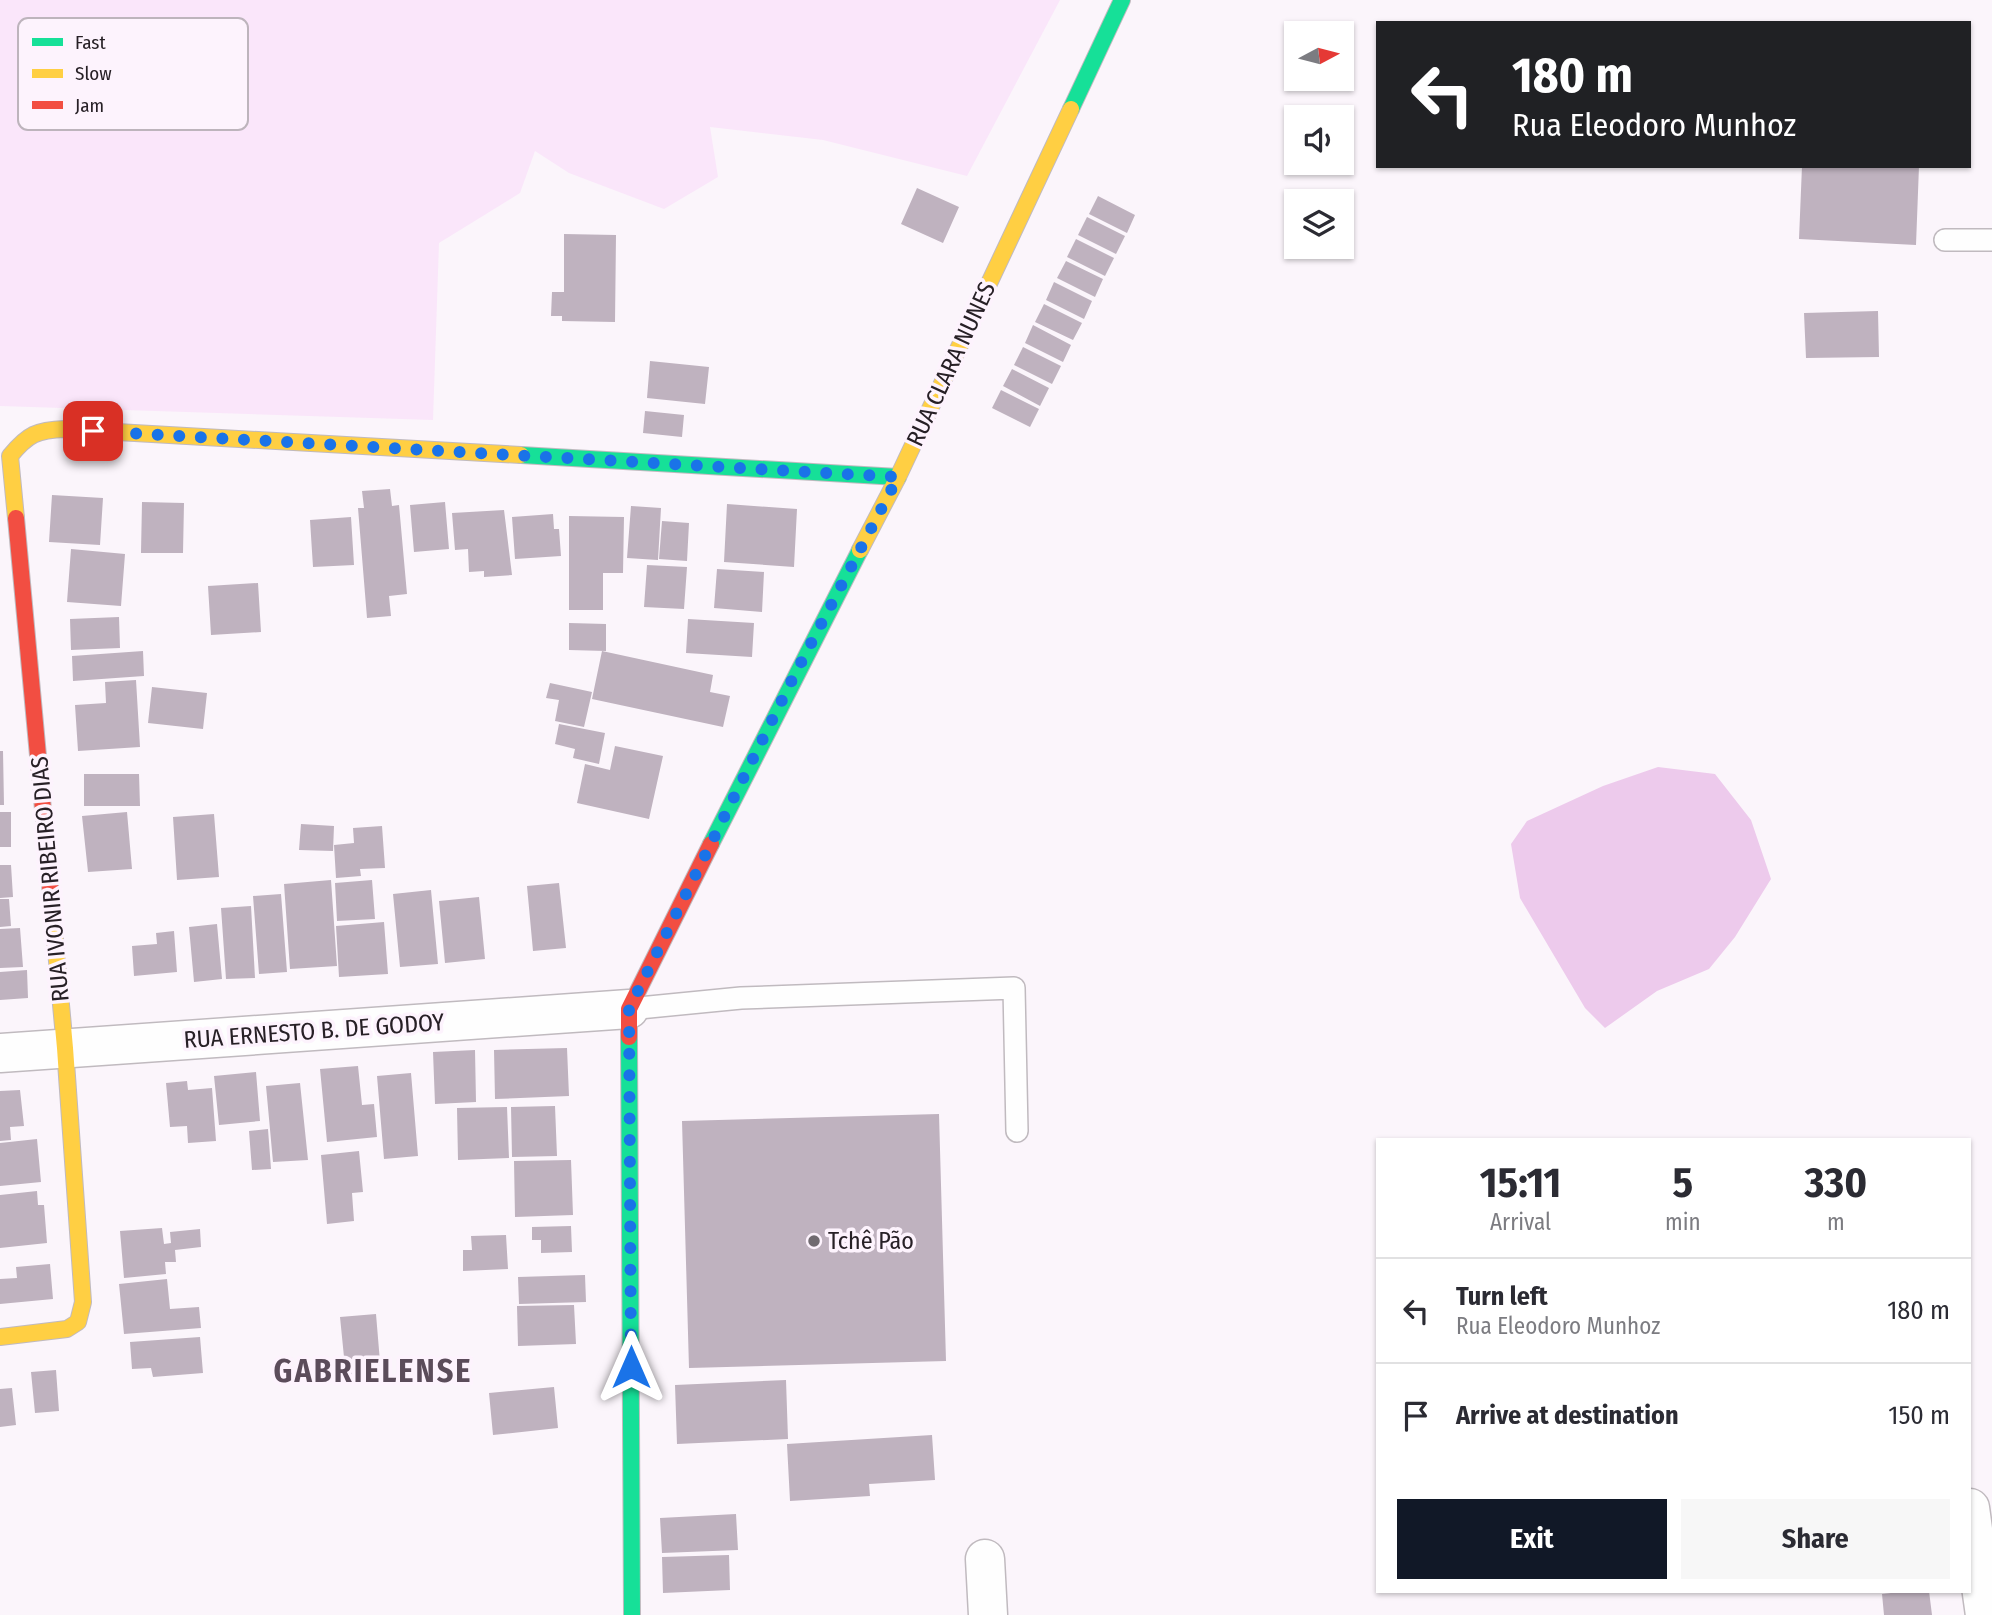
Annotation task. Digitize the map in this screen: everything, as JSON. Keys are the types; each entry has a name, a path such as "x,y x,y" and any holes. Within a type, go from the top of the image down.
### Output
{"street":[{"name":"RUA CLARA NUNES","path":"632,1615 629,1009 794,676 898,477 1122,0"},
{"name":"RUA IVONIR RIBEIRO DIAS","path":"0,1337 67,1329 78,1322 83,1303 65,1048 10,456 25,437 41,430 65,429 898,477"},
{"name":"RUA ERNESTO B. DE GODOY","path":"0,1053 629,1009"},
{"path":"1971,1521 1985,1615"},
{"path":"985,1559 988,1615"}],"lane":[{"path":"1945,240 1992,240"},
{"path":"629,1009 741,999 1014,988 1017,1131"}],"shaded area":[{"path":"0,0 1060,0 967,176 823,140 710,127 718,177 664,209 569,173 535,151 520,193 439,243 433,420 0,406"},
{"path":"1658,767 1715,774 1751,820 1771,879 1735,937 1709,969 1657,991 1605,1028 1585,1008 1520,898 1511,844 1527,821 1603,786"}],"building":[{"path":"1802,168 1919,168 1916,245 1799,239"},
{"path":"917,188 959,207 943,243 901,224"},
{"path":"1098,196 1135,215 1127,233 1089,214"},
{"path":"1087,217 1125,236 1116,254 1078,235"},
{"path":"564,234 616,235 615,322 562,321 562,316 551,316 552,292 564,292"},
{"path":"1076,239 1114,258 1105,276 1067,257"},
{"path":"1066,261 1103,279 1095,297 1057,278"},
{"path":"1054,282 1092,301 1084,319 1046,300"},
{"path":"1044,304 1082,323 1073,340 1035,322"},
{"path":"1878,311 1879,357 1806,358 1804,313"},
{"path":"1033,325 1071,345 1063,362 1025,343"},
{"path":"1023,347 1061,366 1052,384 1014,365"},
{"path":"650,361 709,367 705,404 647,398"},
{"path":"1012,369 1049,388 1040,406 1003,386"},
{"path":"1001,390 1039,409 1030,427 992,408"},
{"path":"645,411 684,415 682,437 643,433"},
{"path":"390,489 392,506 399,505 407,594 389,596 391,616 367,618 358,508 364,508 362,491"},
{"path":"52,495 103,498 100,545 49,542"},
{"path":"142,502 184,503 183,553 141,553"},
{"path":"445,502 449,549 414,552 410,505"},
{"path":"727,504 797,509 794,567 724,562"},
{"path":"631,506 661,508 658,560 627,558"},
{"path":"504,510 512,575 484,577 484,571 469,572 468,549 455,550 452,513"},
{"path":"553,514 554,529 559,529 561,556 515,559 512,517"},
{"path":"569,516 624,517 623,573 603,573 603,610 569,610"},
{"path":"351,517 354,565 313,567 310,520"},
{"path":"662,521 689,523 687,561 659,559"},
{"path":"71,549 125,554 121,606 67,602"},
{"path":"647,565 687,567 684,609 644,607"},
{"path":"717,569 764,572 762,612 714,608"},
{"path":"258,583 261,632 211,635 208,586"},
{"path":"119,617 120,648 71,650 70,619"},
{"path":"688,619 754,623 752,657 686,653"},
{"path":"569,623 606,624 606,651 569,650"},
{"path":"143,651 144,676 73,681 72,656"},
{"path":"602,651 713,675 710,692 730,696 723,727 592,699"},
{"path":"136,680 140,747 78,751 75,705 106,703 105,682"},
{"path":"550,683 592,692 584,727 555,721 559,700 546,698"},
{"path":"152,687 207,693 203,729 148,723"},
{"path":"559,724 605,733 599,764 573,758 575,749 555,744"},
{"path":"615,746 663,756 649,819 577,803 585,764 610,770"},
{"path":"0,751 3,751 4,805 0,805"},
{"path":"84,774 139,774 140,806 84,806"},
{"path":"0,812 11,812 11,847 0,847"},
{"path":"127,812 132,869 88,872 82,816"},
{"path":"214,814 219,877 177,880 173,817"},
{"path":"301,824 334,826 333,851 299,850"},
{"path":"382,826 385,868 360,869 361,876 336,878 334,845 354,843 353,828"},
{"path":"0,865 11,865 13,897 0,898"},
{"path":"331,880 337,966 290,969 284,884"},
{"path":"372,880 375,919 337,921 335,883"},
{"path":"559,883 566,948 533,951 527,886"},
{"path":"431,890 438,964 400,967 393,894"},
{"path":"281,894 287,972 259,974 253,896"},
{"path":"479,897 485,959 445,963 439,901"},
{"path":"0,899 9,899 11,926 0,927"},
{"path":"251,906 255,978 226,979 221,908"},
{"path":"384,922 388,974 339,977 336,926"},
{"path":"217,924 222,979 194,982 189,927"},
{"path":"20,928 23,967 0,968 0,929"},
{"path":"174,931 177,972 134,976 132,946 157,944 156,933"},
{"path":"27,970 28,998 0,1000 0,972"},
{"path":"567,1048 569,1096 495,1099 494,1050"},
{"path":"475,1050 476,1102 435,1104 433,1052"},
{"path":"358,1066 362,1105 374,1104 377,1137 327,1142 320,1069"},
{"path":"256,1072 260,1121 219,1125 214,1076"},
{"path":"411,1073 418,1156 384,1159 377,1076"},
{"path":"187,1081 188,1090 212,1088 216,1141 188,1143 187,1126 170,1127 166,1083"},
{"path":"300,1083 308,1160 273,1162 266,1086"},
{"path":"20,1090 24,1126 10,1127 11,1140 0,1141 0,1091"},
{"path":"555,1106 557,1156 512,1157 511,1107"},
{"path":"507,1107 509,1158 458,1160 457,1108"},
{"name":"Tchê Pão","path":"939,1114 946,1361 689,1368 682,1121"},
{"path":"268,1129 271,1169 252,1170 249,1131"},
{"path":"37,1139 41,1182 0,1186 0,1143"},
{"path":"359,1151 363,1192 352,1193 354,1221 327,1224 321,1155"},
{"path":"571,1160 573,1215 515,1217 514,1161"},
{"path":"37,1191 38,1205 44,1205 47,1243 0,1248 0,1195"},
{"path":"571,1226 572,1252 541,1253 541,1240 532,1240 532,1227"},
{"path":"162,1228 164,1244 171,1243 170,1232 200,1229 201,1247 175,1250 176,1262 165,1262 166,1274 124,1278 120,1231"},
{"path":"506,1235 508,1269 463,1271 463,1250 472,1250 471,1236"},
{"path":"50,1264 53,1299 0,1304 0,1279 17,1278 16,1267"},
{"path":"585,1275 586,1302 519,1304 518,1277"},
{"path":"167,1279 170,1309 199,1307 201,1328 124,1334 119,1284"},
{"path":"574,1305 576,1344 518,1346 517,1306"},
{"path":"376,1314 381,1374 346,1377 340,1317"},
{"path":"200,1337 203,1373 153,1377 151,1368 132,1369 130,1342"},
{"path":"56,1370 59,1411 35,1413 31,1372"},
{"path":"786,1380 788,1439 677,1444 675,1385"},
{"path":"554,1387 558,1428 493,1435 489,1393"},
{"path":"12,1388 16,1425 0,1427 0,1389"},
{"path":"932,1435 935,1480 869,1484 870,1496 790,1501 787,1444"},
{"path":"736,1514 738,1550 662,1553 660,1518"},
{"path":"729,1555 730,1590 663,1593 662,1557"},
{"path":"1929,1593 1932,1615 1884,1615 1882,1594"}],"traffic: fast":[{"path":"1071,109 1122,0"},
{"path":"521,455 898,477"},
{"path":"711,844 860,550"},
{"path":"629,1037 632,1615"}],"traffic: slow":[{"path":"860,550 898,477 1071,109"},
{"path":"16,518 10,456 28,438 47,431 65,429 521,455"},
{"path":"0,1337 67,1329 78,1322 83,1302 51,896"}],"traffic: jam":[{"path":"16,518 51,896"},
{"path":"629,1037 629,1009 711,844"}],"place":[{"name":"Tchê Pão","path":"814,1241"}],"district":[{"name":"GABRIELENSE","path":"373,1371"}],"route":[{"path":"93,431 898,477 794,676 629,1009 631,1367"}]}
